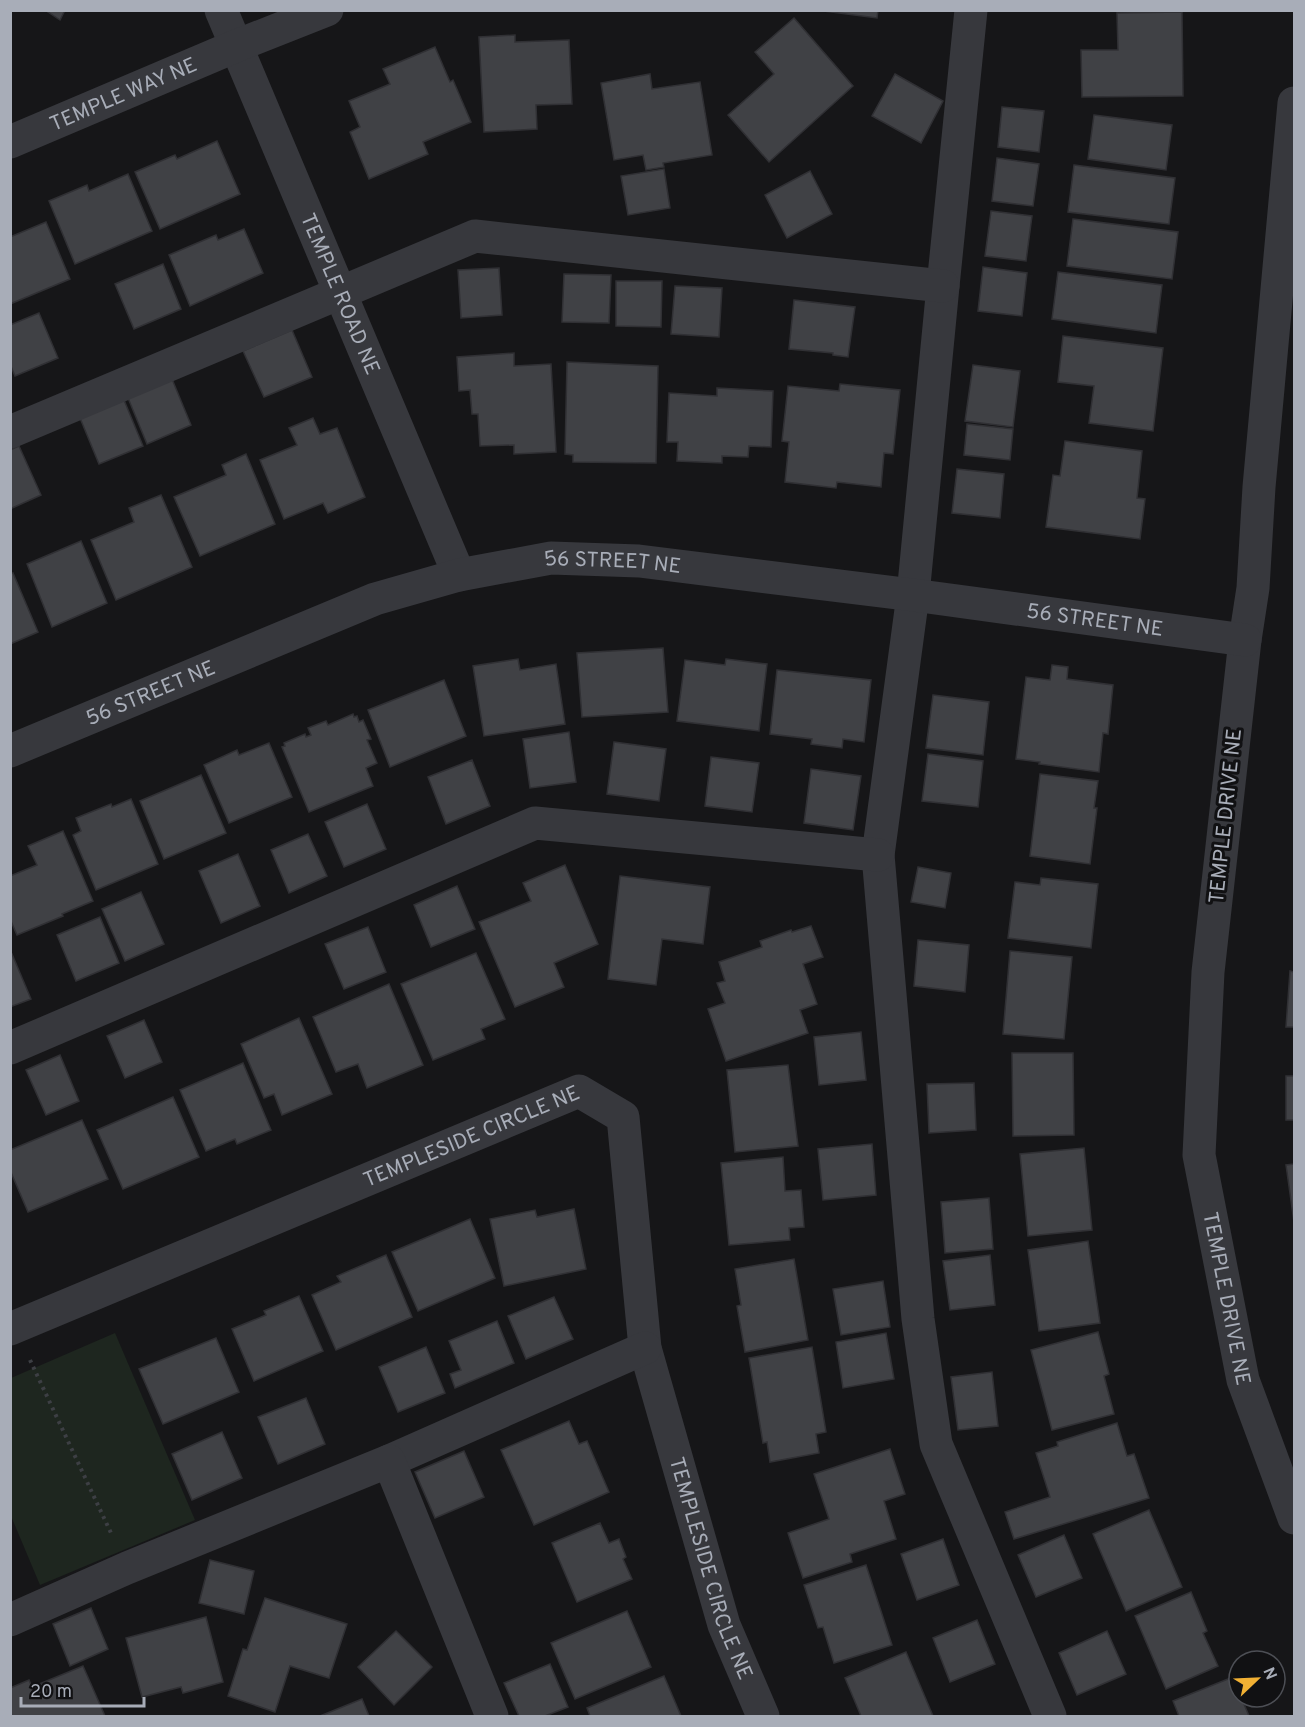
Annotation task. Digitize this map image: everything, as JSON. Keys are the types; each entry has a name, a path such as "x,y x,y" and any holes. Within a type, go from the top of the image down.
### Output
{"street":[{"name":"TEMPLE ROAD NE","path":"221,10 459,575"},
{"name":"TEMPLE WAY NE","path":"10,142 327,10"},
{"path":"971,10 913,595 878,855 918,1319 936,1444 1050,1716"},
{"name":"TEMPLE DRIVE NE","path":"1294,103 1252,588 1208,972 1199,1155 1243,1380 1294,1518"},
{"path":"10,432 475,236 943,285"},
{"name":"56 STREET NE","path":"10,751 375,599 459,575 551,558 639,561 1245,640"},
{"path":"10,1048 535,823 878,855"},
{"name":"TEMPLESIDE CIRCLE NE","path":"12,1324 579,1091 623,1117 645,1348 724,1625 763,1716"},
{"path":"10,1620 127,1568 389,1461 645,1348"},
{"path":"389,1461 492,1716"}],"path":[{"path":"12,1324 127,1568"}],"shaded area":[{"path":"115,1333 195,1520 40,1585 11,1516 11,1378"}],"building":[{"path":"45,10 65,10 60,20"},
{"path":"816,10 878,10 877,18"},
{"path":"1182,12 1183,96 1082,97 1081,50 1118,50 1117,13"},
{"path":"794,18 853,86 769,162 728,115 774,74 755,52"},
{"path":"515,35 515,42 569,40 572,104 536,105 537,129 484,132 479,37"},
{"path":"435,47 450,82 453,80 471,122 423,142 428,154 369,179 350,132 360,127 349,101 390,84 383,69"},
{"path":"650,74 652,89 700,82 712,155 663,163 664,167 646,170 643,155 614,160 601,83"},
{"path":"895,74 943,101 921,143 872,116"},
{"path":"1002,107 1044,111 1039,152 998,147"},
{"path":"1094,115 1172,125 1166,170 1088,159"},
{"path":"217,141 240,194 160,229 135,172 175,155 177,159"},
{"path":"997,158 1039,164 1033,206 992,201"},
{"path":"1074,165 1175,178 1169,224 1068,212"},
{"path":"664,169 670,208 628,215 621,176"},
{"path":"810,171 832,214 787,238 765,195"},
{"path":"128,174 152,231 75,264 49,201 87,185 89,191"},
{"path":"991,211 1032,216 1026,261 985,256"},
{"path":"1073,219 1178,232 1172,279 1067,266"},
{"path":"46,222 70,279 10,304 10,237"},
{"path":"244,229 263,273 190,306 169,255 216,235 218,240"},
{"path":"163,264 181,309 134,329 115,284"},
{"path":"983,267 1027,273 1022,316 978,311"},
{"path":"499,268 502,315 461,318 458,270"},
{"path":"1058,272 1162,285 1156,333 1052,319"},
{"path":"564,274 611,275 609,323 562,322"},
{"path":"616,281 662,281 661,327 616,326"},
{"path":"675,286 722,288 719,337 671,334"},
{"path":"794,300 855,307 848,357 833,355 833,353 789,349"},
{"path":"39,313 58,358 15,376 10,364 10,325"},
{"path":"292,330 312,377 264,397 243,351"},
{"path":"1063,336 1163,348 1153,431 1089,423 1094,386 1058,382"},
{"path":"514,353 514,366 551,364 556,452 514,454 514,445 480,446 478,414 472,414 470,390 459,391 457,357"},
{"path":"567,362 658,366 656,463 573,462 573,455 565,454"},
{"path":"973,365 1020,371 1013,427 965,421"},
{"path":"172,379 191,425 147,444 128,398"},
{"path":"840,384 900,390 893,454 884,453 881,487 837,482 836,488 785,482 789,442 782,441 788,386 839,391"},
{"path":"717,388 773,391 771,447 749,446 748,457 722,456 722,463 677,461 678,442 667,442 669,393 717,396"},
{"path":"124,400 143,446 99,464 80,418"},
{"path":"313,418 320,434 337,428 365,497 328,513 323,503 284,519 260,460 297,445 289,428"},
{"path":"967,424 1013,429 1010,460 964,455"},
{"path":"1065,441 1142,451 1137,498 1145,499 1140,539 1046,527 1053,475 1060,476"},
{"path":"19,446 41,495 10,509 10,450"},
{"path":"246,454 275,524 200,556 174,497 226,475 222,465"},
{"path":"957,469 1004,474 1000,518 952,513"},
{"path":"161,495 192,567 116,600 91,540 134,522 129,508"},
{"path":"81,541 107,603 52,627 27,564"},
{"path":"13,573 38,632 10,644 10,574"},
{"path":"663,648 668,712 582,717 577,653"},
{"path":"518,659 520,670 556,664 565,724 484,736 473,666"},
{"path":"726,659 767,664 759,731 677,721 685,660 725,665"},
{"path":"1052,665 1068,667 1067,679 1113,685 1108,734 1103,733 1099,772 1016,759 1026,677 1050,680"},
{"path":"777,670 871,680 864,742 843,739 842,748 811,744 812,739 770,734"},
{"path":"444,680 466,736 390,767 368,710"},
{"path":"933,695 989,702 983,755 926,748"},
{"path":"353,714 354,717 357,716 359,722 363,720 371,739 367,740 377,763 366,768 373,786 309,812 282,747 285,746 284,743 305,734 306,737 311,735 308,728 326,721 328,725"},
{"path":"569,732 576,782 530,788 523,739"},
{"path":"614,742 666,749 659,801 607,794"},
{"path":"269,743 292,797 229,823 204,765 237,750 239,755"},
{"path":"928,754 983,761 978,807 922,801"},
{"path":"711,757 759,763 752,812 705,806"},
{"path":"472,760 490,806 446,824 428,777"},
{"path":"811,769 861,776 853,830 804,823"},
{"path":"1040,774 1098,781 1090,864 1030,856"},
{"path":"201,775 226,833 164,859 140,801"},
{"path":"131,799 158,864 96,890 73,835 81,831 76,818 111,804 112,807"},
{"path":"367,804 386,849 344,867 325,822"},
{"path":"63,831 93,901 17,935 10,919 10,876 37,865 28,846"},
{"path":"308,834 327,876 289,893 271,850"},
{"path":"238,854 260,906 221,923 199,871"},
{"path":"565,865 598,944 554,963 564,987 515,1007 479,922 531,901 523,883"},
{"path":"918,867 951,873 945,908 911,902"},
{"path":"620,876 710,887 703,944 662,939 656,985 608,979"},
{"path":"1041,878 1098,884 1091,948 1008,938 1015,882 1040,885"},
{"path":"457,886 475,929 431,947 414,905"},
{"path":"141,892 164,944 125,961 102,909"},
{"path":"100,917 119,963 76,981 57,935"},
{"path":"811,926 823,957 803,964 817,1004 800,1010 808,1033 726,1061 708,1009 725,1003 717,983 725,981 719,962 762,947 760,941 791,930 792,932"},
{"path":"368,927 386,972 344,989 325,944"},
{"path":"918,940 969,945 965,992 914,986"},
{"path":"1010,951 1072,957 1064,1039 1003,1034"},
{"path":"476,953 505,1019 481,1029 485,1039 433,1060 401,984"},
{"path":"12,954 31,999 10,1007 10,955"},
{"path":"1290,971 1294,972 1294,1027 1286,1027"},
{"path":"389,984 423,1065 367,1088 358,1064 336,1072 313,1017"},
{"path":"299,1018 332,1094 282,1115 274,1094 264,1098 241,1044"},
{"path":"144,1020 162,1062 125,1078 107,1036"},
{"path":"861,1032 866,1080 819,1085 814,1037"},
{"path":"1012,1053 1073,1053 1074,1135 1013,1136"},
{"path":"60,1055 79,1101 46,1115 26,1070"},
{"path":"243,1063 271,1130 237,1144 235,1139 206,1151 180,1090"},
{"path":"788,1065 798,1146 735,1152 727,1070"},
{"path":"1286,1076 1294,1076 1294,1120 1286,1120"},
{"path":"974,1083 976,1130 929,1133 927,1084"},
{"path":"173,1097 199,1157 123,1189 97,1130"},
{"path":"82,1120 108,1179 28,1212 10,1170 10,1150"},
{"path":"872,1144 876,1195 823,1200 818,1149"},
{"path":"1084,1148 1092,1230 1028,1236 1020,1154"},
{"path":"783,1157 785,1191 801,1190 804,1227 789,1228 790,1240 729,1245 721,1163"},
{"path":"1294,1164 1294,1222 1286,1165"},
{"path":"989,1198 993,1249 945,1253 941,1202"},
{"path":"574,1209 586,1269 504,1286 490,1219 535,1210 537,1217"},
{"path":"470,1219 495,1278 418,1311 392,1252"},
{"path":"1088,1241 1100,1323 1039,1331 1028,1250"},
{"path":"386,1255 412,1317 336,1350 312,1295 341,1282 337,1276"},
{"path":"990,1255 995,1305 950,1310 943,1261"},
{"path":"794,1259 808,1340 745,1352 737,1306 741,1305 735,1269"},
{"path":"883,1281 890,1327 841,1335 833,1289"},
{"path":"299,1296 323,1351 254,1381 232,1329 266,1315 264,1311"},
{"path":"554,1297 573,1339 526,1359 508,1316"},
{"path":"497,1321 514,1363 455,1388 450,1374 461,1370 449,1341"},
{"path":"1098,1332 1109,1374 1104,1376 1114,1414 1052,1430 1031,1350"},
{"path":"886,1333 894,1379 843,1388 836,1342"},
{"path":"216,1338 239,1392 163,1424 139,1369"},
{"path":"426,1347 445,1393 398,1412 379,1367"},
{"path":"812,1347 826,1432 816,1434 819,1453 770,1462 767,1442 763,1443 749,1358"},
{"path":"992,1372 998,1426 958,1430 951,1377"},
{"path":"306,1398 325,1444 278,1464 258,1417"},
{"path":"569,1421 579,1444 587,1441 609,1492 534,1525 501,1450"},
{"path":"1117,1423 1127,1456 1134,1454 1149,1498 1014,1539 1005,1512 1050,1497 1036,1453 1058,1446 1057,1442"},
{"path":"222,1432 242,1478 192,1500 172,1454"},
{"path":"890,1449 905,1494 884,1501 896,1539 850,1554 852,1562 803,1578 788,1533 829,1519 814,1474"},
{"path":"464,1451 484,1497 435,1518 415,1472"},
{"path":"1149,1510 1182,1587 1126,1611 1093,1534"},
{"path":"600,1523 609,1543 619,1539 626,1557 623,1559 632,1579 577,1602 552,1543"},
{"path":"1064,1535 1082,1578 1036,1597 1018,1555"},
{"path":"943,1539 959,1585 917,1600 901,1554"},
{"path":"210,1560 254,1571 244,1614 199,1603"},
{"path":"866,1565 892,1645 834,1663 823,1627 818,1628 804,1585"},
{"path":"1191,1592 1207,1631 1203,1633 1218,1666 1166,1689 1135,1616"},
{"path":"265,1598 347,1624 329,1678 290,1666 275,1712 228,1696 243,1649 247,1650"},
{"path":"91,1608 108,1649 70,1666 53,1624"},
{"path":"627,1611 651,1667 575,1699 551,1643"},
{"path":"206,1617 223,1682 183,1693 181,1687 142,1697 126,1638"},
{"path":"977,1620 995,1664 950,1682 933,1638"},
{"path":"396,1631 432,1667 394,1705 358,1667"},
{"path":"1107,1631 1126,1674 1077,1695 1059,1653"},
{"path":"906,1652 933,1716 861,1716 845,1678"},
{"path":"550,1664 568,1707 545,1716 519,1716 504,1683"},
{"path":"83,1666 105,1716 11,1716 10,1688 29,1680 32,1687"},
{"path":"664,1676 681,1716 590,1716 587,1708"},
{"path":"1227,1679 1227,1709 1246,1709 1249,1716 1179,1716 1173,1701"},
{"path":"362,1699 369,1716 320,1716"}]}
